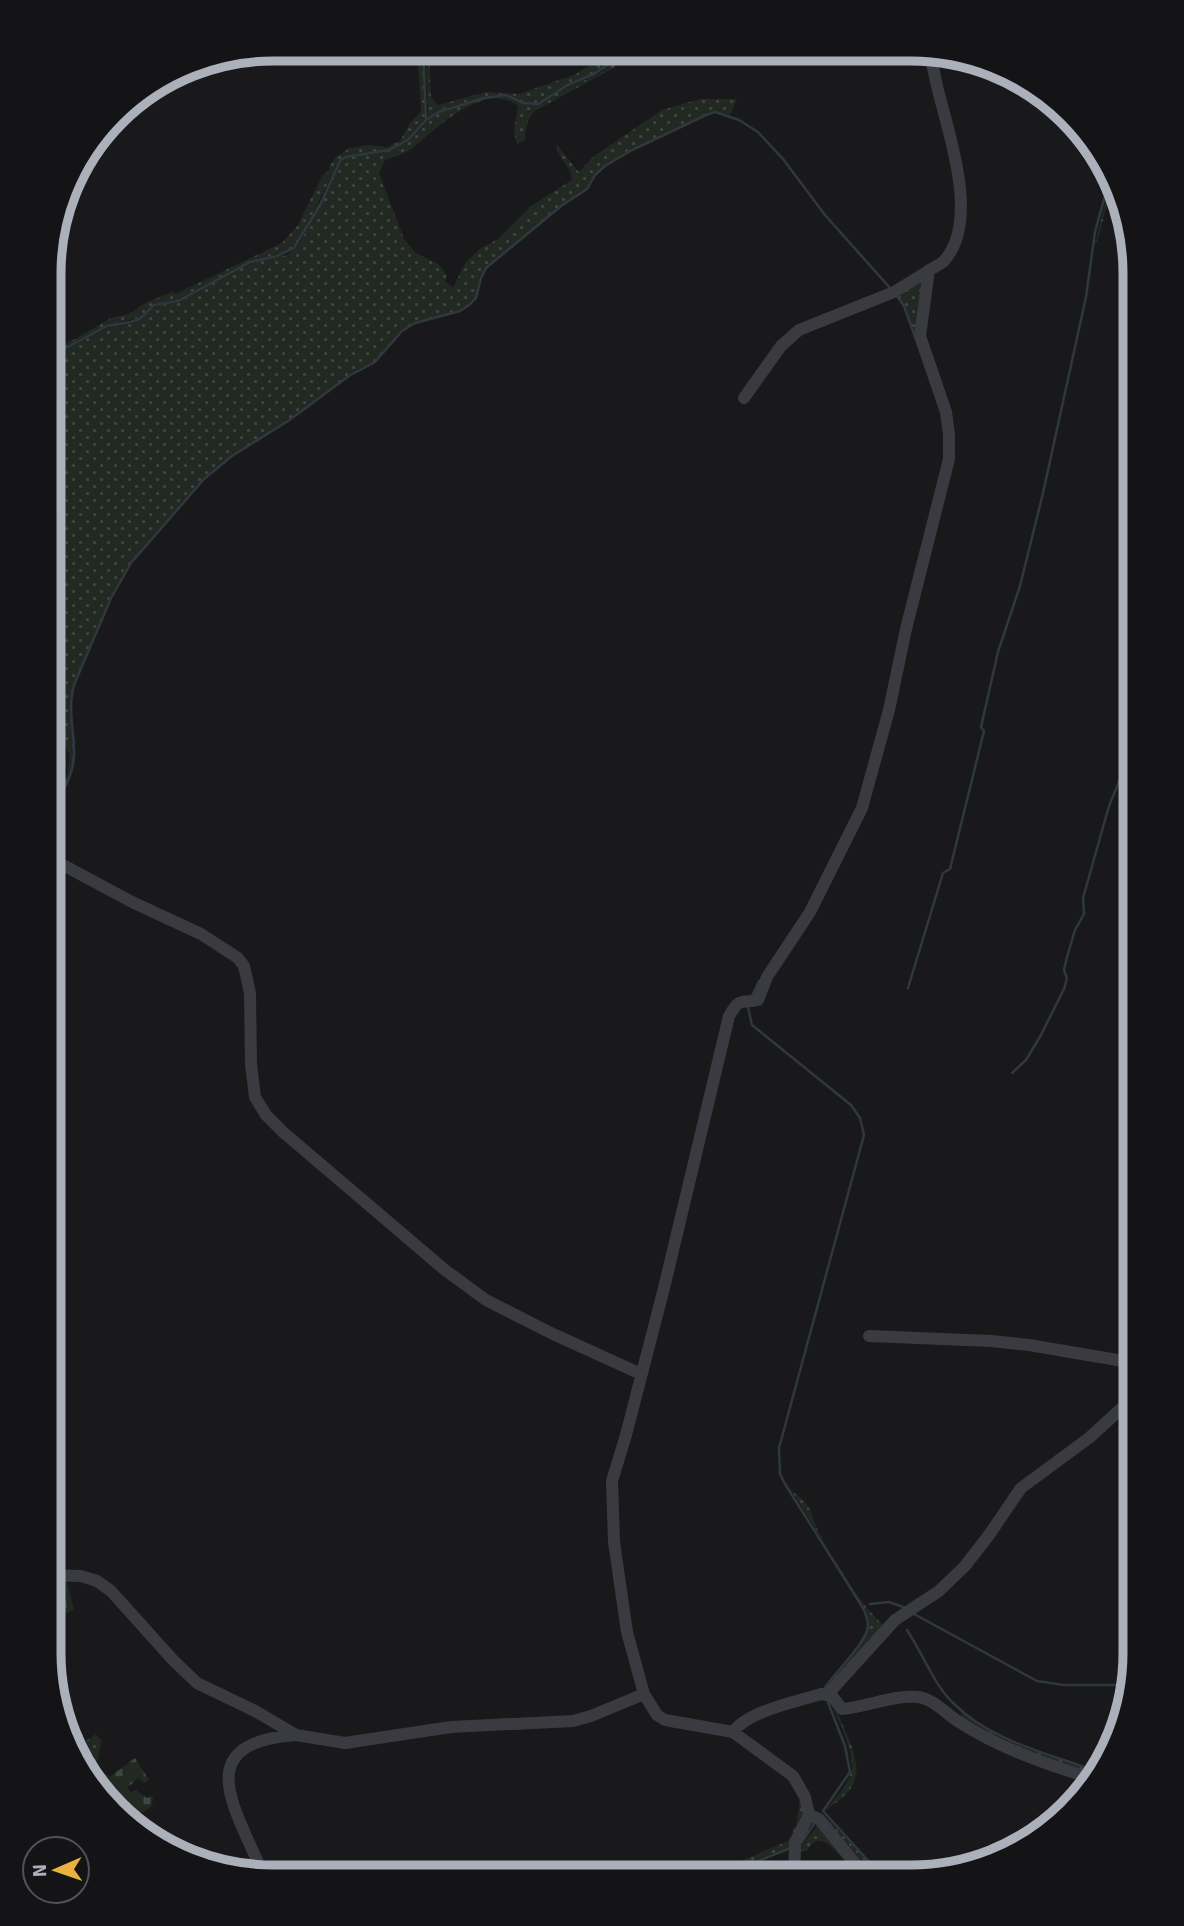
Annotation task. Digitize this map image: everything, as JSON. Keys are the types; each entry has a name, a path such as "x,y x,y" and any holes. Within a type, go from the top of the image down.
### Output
{"street":[{"path":"744,398 781,346 799,330 894,292 949,255 957,229 961,197 948,126 932,63"},
{"path":"794,1865 795,1843 809,1815 805,1797 793,1776 733,1732 665,1720 657,1715 644,1694 627,1632 614,1542 614,1466 626,1436 729,1016 741,1001 758,1000 767,977 810,912 862,808 889,709 906,629 947,470 950,446 946,412 920,336 929,270"},
{"path":"61,864 132,902 201,934 238,958 244,966 250,993 250,1053 255,1097 283,1132 445,1270 485,1300 641,1374"},
{"path":"869,1336 1016,1343 1122,1361"},
{"path":"828,1694 895,1620 939,1591 965,1566 1021,1488 1074,1450 1122,1407"},
{"path":"61,1575 81,1576 97,1581 111,1591 197,1683 255,1711 296,1735"},
{"path":"258,1864 229,1795 227,1778 234,1760 253,1744 264,1739 296,1735 345,1742 452,1727 561,1723 592,1716 644,1694"},
{"path":"733,1732 739,1724 754,1716 821,1694 828,1694 842,1709 893,1699 925,1698 968,1727 997,1742 1083,1775"},
{"path":"809,1815 819,1819 856,1865"}],"green space":[{"path":"418,61 423,61 425,119 408,139 389,149 346,156 339,161 301,237 293,247 286,252 250,261 177,300 154,304 141,317 106,326 61,350 61,345 111,318 129,314 145,303 172,292 175,294 282,243 298,225 322,176 337,156 350,148 369,145 387,147 400,141 410,123 421,111"},
{"path":"426,61 430,61 431,97 438,105 486,92 519,94 576,74 596,61 612,61 537,103 523,102 506,94 446,108 428,117"},
{"path":"616,61 626,61 535,111 527,124 525,140 517,144 514,128 518,106 505,99 490,99 460,111 410,150 385,160 379,173 404,239 416,253 440,265 447,276 445,281 453,288 465,263 481,248 498,239 531,206 572,180 556,144 579,172 593,157 662,110 700,99 737,99 730,115 715,111 705,114 629,150 605,165 594,175 586,189 561,205 486,268 480,277 475,298 469,304 460,310 415,323 402,330 375,362 349,376 204,478 130,563 110,598 73,685 70,703 72,765 61,791 67,776 70,755 61,741 61,352 107,328 131,324 142,319 155,306 178,302 250,263 287,255 302,239 341,162 347,158 389,151 409,141 427,121 440,113 484,99 506,96 522,104 538,105 555,93 595,76"},
{"path":"1107,193 1109,200 1095,244"},
{"path":"927,273 919,325 921,347 945,422 947,453 945,470 888,709 860,807 809,912 766,976 761,992 755,1000 751,999 769,968 800,924 860,806 944,466 945,425 905,306 895,294"},
{"path":"61,742 66,764 61,781"},
{"path":"792,1491 808,1507 831,1554"},
{"path":"61,1577 66,1577 74,1610 61,1615"},
{"path":"853,1589 885,1627 825,1691 863,1641 869,1626 863,1605"},
{"path":"62,1670 73,1705 72,1716 83,1743 68,1707"},
{"path":"827,1697 841,1711 838,1714 850,1741 856,1770 855,1780 849,1791 826,1810 847,1782 852,1764 844,1734"},
{"path":"965,1714 979,1725 1011,1742 1088,1769 1083,1775 1015,1750 953,1716"},
{"path":"96,1734 101,1741 98,1760 93,1764 82,1744"},
{"path":"135,1758 149,1780 144,1783 138,1778 127,1788 131,1792 136,1790 147,1798 153,1796 152,1806 138,1816 123,1803 101,1776 111,1776"},
{"path":"801,1794 804,1811 789,1847 742,1865 732,1865 788,1841 796,1825"},
{"path":"822,1813 871,1865 866,1865"},
{"path":"812,1818 815,1819 802,1837 800,1845 819,1823 852,1865 847,1865 832,1847 820,1841 813,1843 807,1851 801,1851 800,1865 797,1865 796,1847"}],"waterway":[{"path":"424,61 426,120"},
{"path":"61,351 107,326 141,318 154,305 178,301 250,262 277,256 294,248 321,203 340,161 346,157 389,150 408,140 426,120 439,112 484,98 506,95 523,103 538,104 614,61"},
{"path":"61,794 73,764 71,703 74,685 111,598 131,563 204,479 232,456 288,421 349,376 375,362 402,331 415,323 460,311 469,305 476,298 486,268 561,206 587,189 595,175 605,166 630,151 706,115 715,112 739,120 758,132 783,159 825,215 891,289"},
{"path":"908,988 943,873 950,869 984,731 981,727 998,652 1020,586 1043,493 1086,297 1095,232 1106,191"},
{"path":"897,296 904,306 915,337"},
{"path":"1123,748 1120,761 1123,771"},
{"path":"1012,1073 1026,1060 1064,989 1067,957 1075,930 1084,914 1083,898 1109,806 1123,773"},
{"path":"752,996 759,981"},
{"path":"748,1007 752,1025 851,1105 860,1118 864,1135 779,1448 780,1474 785,1484 860,1603 867,1619 868,1626 862,1641 824,1689"},
{"path":"870,1604 889,1602 906,1608"},
{"path":"914,1614 1037,1681 1064,1685 1120,1685"},
{"path":"907,1630 940,1687 968,1716 985,1728 1021,1745 1088,1768"},
{"path":"827,1700 845,1746 850,1772 823,1811 872,1865"},
{"path":"802,1842 816,1821"},
{"path":"748,1865 788,1849"}]}
